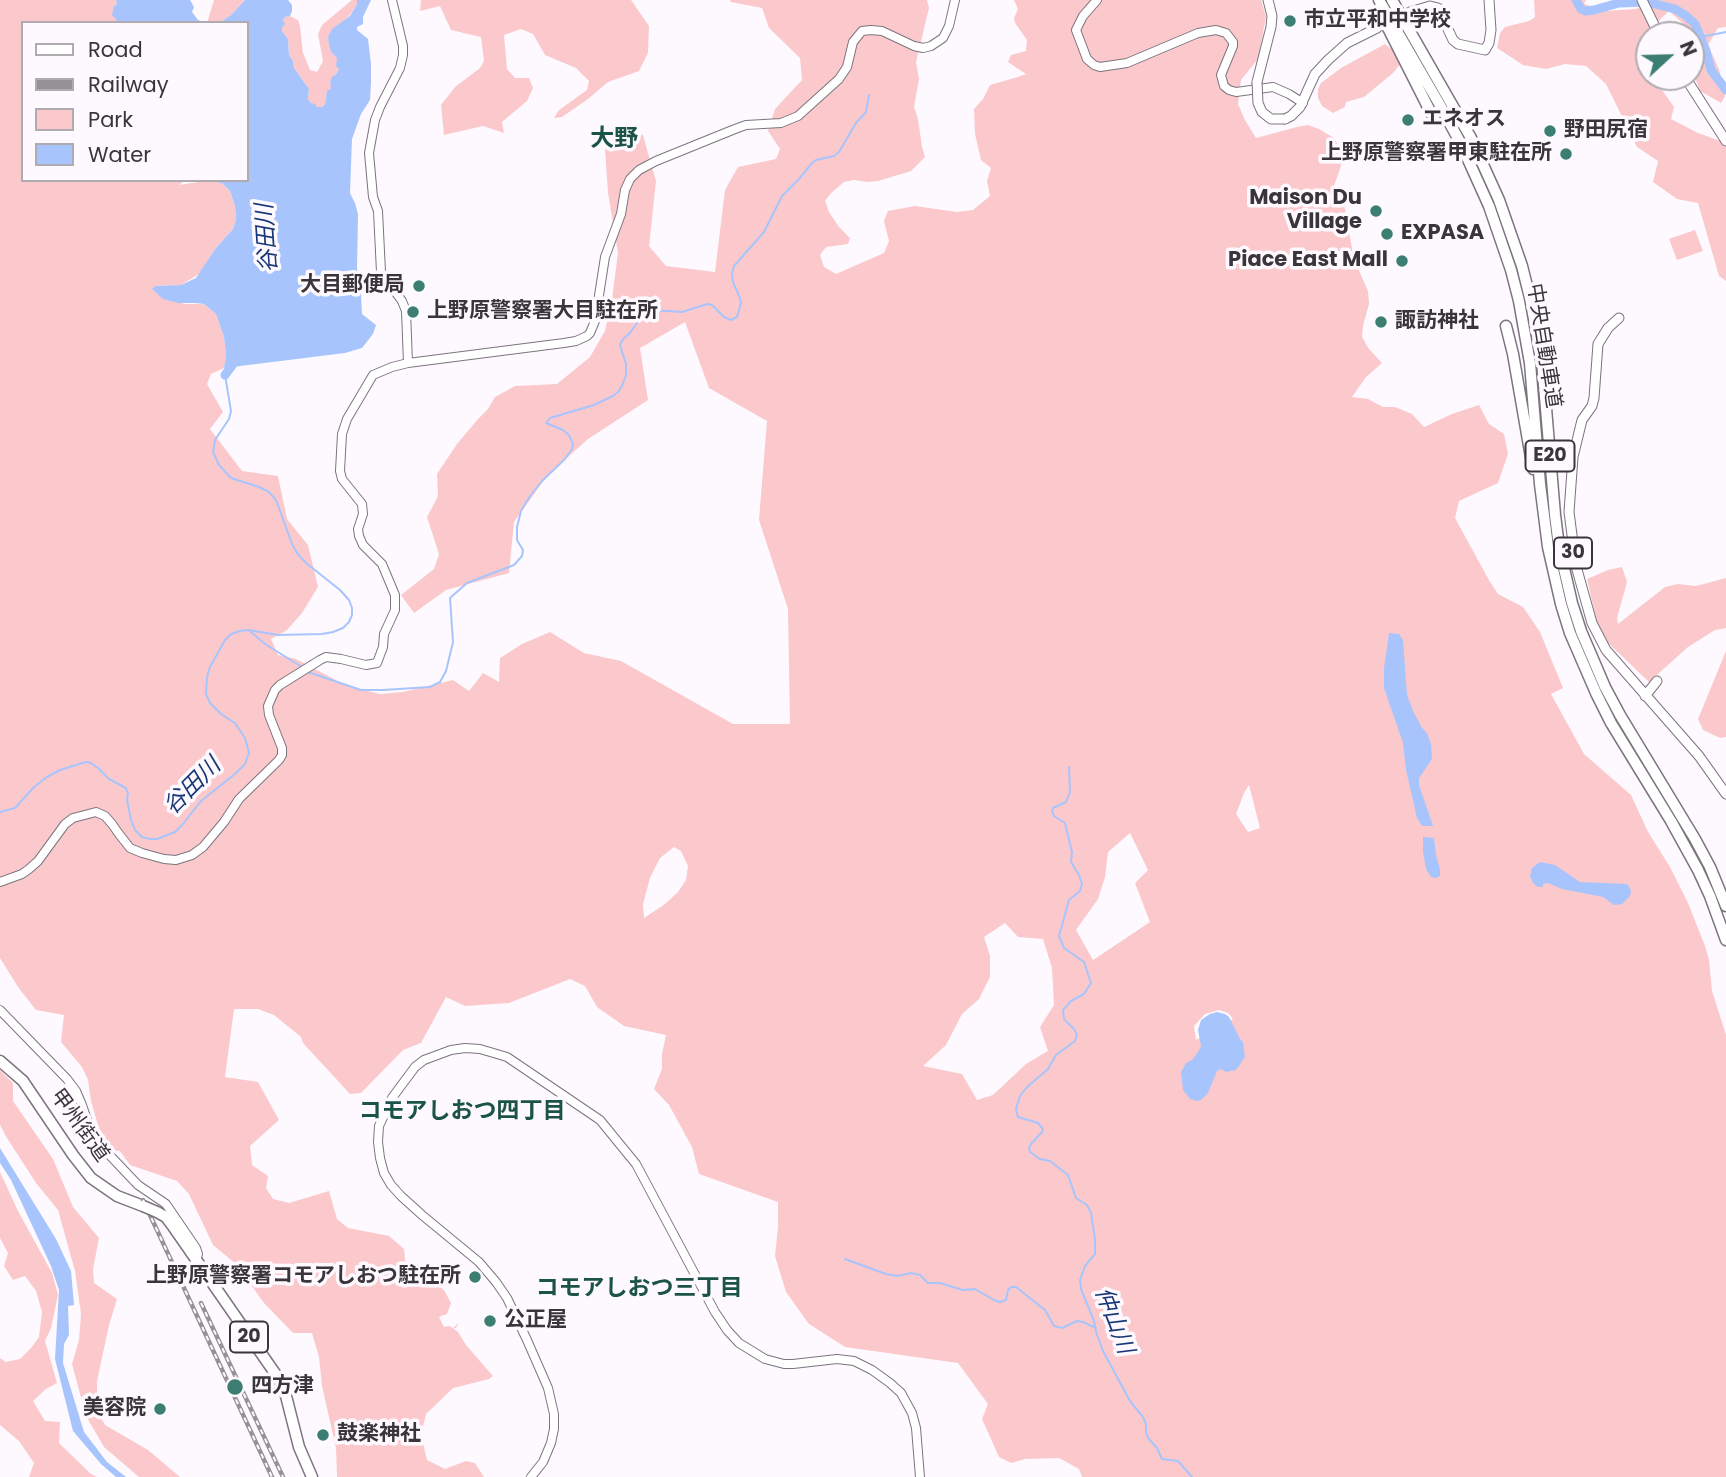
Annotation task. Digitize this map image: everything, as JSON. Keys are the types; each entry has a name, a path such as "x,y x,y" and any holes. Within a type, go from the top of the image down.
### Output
{"highway":[{"path":"1377,0 1431,113"},
{"name":"中央自動車道","path":"1377,0 1431,88 1461,144 1489,206 1507,259 1519,301 1530,363 1548,547 1570,633 1611,723 1686,846 1710,896 1726,940"},
{"name":"中央自動車道","path":"1392,0 1471,138 1499,200 1522,266 1542,361 1559,547 1581,631 1610,696 1695,839 1726,906"},
{"path":"1506,326 1548,547"},
{"name":"甲州街道","path":"0,1061 23,1081 83,1169 98,1184 157,1212 169,1221 278,1379 285,1392 299,1447 312,1477"}],"main road":[{"path":"392,0 403,55 400,68 377,114 369,153 373,197 378,211 381,272 402,300 406,311 408,363"},
{"path":"0,882 29,869 65,824 73,818 96,812 105,816 130,848 164,859 184,859 192,855 203,847 225,822 239,799 282,755 268,706 275,690 327,657 366,665 377,663 384,634 395,610 395,595 382,564 363,545 359,536 362,504 342,480 340,471 342,434 347,419 373,375 408,363 564,343 587,336 594,321 605,257 621,214 625,190 630,179 639,170 746,125 782,123 798,116 839,79 847,67 853,42 862,31 882,31 914,46 931,47 943,38 949,26 955,0"},
{"path":"1097,0 1083,16 1076,30 1087,59 1094,65 1100,67 1127,62 1198,33 1216,30 1226,33 1233,42 1221,75 1224,86 1236,92 1273,87 1303,103"},
{"path":"1268,0 1272,16 1271,27 1257,82 1258,103 1262,112 1271,118 1285,119 1296,112 1303,103 1315,74 1328,60 1347,43 1377,28"},
{"path":"1410,12 1430,6 1437,8 1453,40 1458,44 1485,50 1492,30 1489,0"},
{"path":"1642,0 1652,21"},
{"path":"1694,91 1726,141"},
{"name":"30","path":"1619,318 1608,328 1598,344 1594,398 1582,420 1573,457 1569,512 1576,566 1592,623 1606,650 1699,756 1726,794"},
{"path":"1645,696 1657,681"},
{"path":"0,1010 76,1091 92,1135 99,1144 138,1185 166,1204 196,1248 196,1260"},
{"path":"531,1477 548,1452 554,1429 554,1414 541,1370 507,1298 479,1262 401,1196 388,1179 380,1158 379,1126 392,1098 415,1067 424,1060 451,1050 480,1049 507,1057 600,1120 636,1164 715,1312 739,1343 765,1359 784,1364 837,1359 854,1361 872,1370 901,1393 912,1413 916,1428 920,1477"}],"green space":[{"path":"0,0 116,0 117,4 114,6 118,21 21,21 21,182 183,182 179,185 217,182 230,191 235,206 236,219 233,229 215,249 199,274 181,285 156,286 184,304 204,304 216,314 224,337 226,355 224,368 211,374 207,384 223,412 210,429 242,471 278,476 287,519 308,545 318,587 302,613 287,630 271,639 278,655 296,659 347,686 380,694 403,692 453,680 469,691 483,673 499,682 500,658 522,644 550,632 584,653 621,661 733,724 790,724 788,609 759,520 767,421 709,388 685,322 640,348 648,400 588,439 547,476 514,522 509,573 446,590 414,613 401,595 434,569 439,554 427,517 438,496 437,474 457,444 488,409 495,397 515,386 557,384 590,357 605,331 618,253 608,193 605,149 626,131 643,135 656,181 649,246 666,266 715,272 725,190 738,167 776,159 780,149 768,131 775,109 802,80 800,58 769,28 762,8 730,0 927,0 929,8 916,62 919,79 914,107 925,157 911,171 878,181 844,182 830,194 825,201 829,212 850,238 848,244 826,247 820,255 824,267 836,274 884,253 889,241 884,221 888,211 915,206 957,212 973,210 990,196 987,181 991,168 981,160 975,134 974,109 990,85 1026,74 1008,62 1011,55 1026,51 1027,40 1015,23 1018,9 1014,0 1261,0 1266,17 1258,59 1241,80 1238,104 1256,138 1308,125 1334,138 1339,147 1341,166 1334,186 1335,195 1344,204 1354,259 1368,291 1369,304 1362,337 1382,363 1366,377 1352,397 1368,399 1383,407 1395,407 1412,414 1424,427 1479,405 1489,424 1504,434 1508,454 1498,483 1459,501 1455,518 1498,594 1523,607 1540,632 1563,688 1551,694 1584,754 1631,795 1648,832 1688,903 1705,946 1712,991 1726,1035 1726,1477 1082,1477 1079,1469 1059,1458 1025,1459 1011,1463 999,1457 982,1419 988,1404 958,1363 845,1347 809,1324 786,1292 775,1256 778,1202 699,1174 692,1147 669,1105 654,1089 662,1069 666,1035 624,1026 597,1007 585,986 570,979 509,1003 465,1006 446,997 421,1043 403,1050 361,1093 350,1094 303,1043 301,1037 274,1015 258,1009 234,1009 225,1077 258,1082 279,1120 250,1146 252,1165 268,1176 266,1188 273,1199 289,1203 329,1191 337,1219 348,1228 389,1236 404,1249 406,1268 444,1290 451,1303 447,1314 439,1317 444,1327 449,1326 458,1332 493,1376 453,1388 426,1414 421,1435 427,1460 445,1469 466,1461 475,1463 484,1477 337,1477 336,1448 312,1333 293,1333 264,1303 236,1264 213,1245 189,1194 177,1181 130,1165 120,1151 105,1149 91,1101 88,1080 82,1067 61,1042 64,1015 36,1010 0,958","holes":["1249,785 1260,828 1248,832 1236,814","1130,833 1148,870 1135,883 1150,922 1093,960 1076,930 1098,899 1105,877 1108,852","674,847 681,851 688,866 686,880 665,904 644,918 643,904 650,878 660,858","1005,923 1018,937 1043,939 1052,968 1054,1005 1040,1027 1048,1051 1026,1064 993,1095 977,1100 962,1074 923,1066 946,1045 962,1014 979,999 990,977 990,956 984,937","1219,1010 1228,1013 1233,1019 1196,1040 1194,1026 1205,1014"]},
{"path":"214,0 245,0 222,21 208,21"},
{"path":"352,0 357,0 357,4 350,15 328,37 339,69 330,82 332,86 327,90 325,104 317,107 308,99 309,89 294,68 289,55 288,39 282,31 283,20 290,16 298,20 303,53 310,70 317,72 323,61 318,34 322,25"},
{"path":"421,0 631,0 649,26 648,53 639,71 608,82 562,117 554,118 559,110 587,90 589,81 576,68 545,55 533,34 521,29 504,35 507,69 515,78 529,78 533,88 527,101 502,122 504,133 483,126 444,135 441,105 455,87 480,68 484,61 481,37 451,30 440,6 420,11"},
{"path":"1534,0 1586,0 1584,4 1605,11 1636,9 1652,0 1726,0 1726,27 1718,28 1708,45 1719,69 1725,96 1721,103 1700,91 1705,91 1705,21 1680,21 1669,11 1658,21 1635,21 1635,91 1663,91 1674,107 1671,119 1726,143 1726,281 1719,276 1698,203 1677,199 1653,182 1658,161 1637,147 1606,84 1586,66 1565,64 1546,69 1523,65 1497,48 1500,33 1505,27 1535,17"},
{"path":"1385,44 1394,51 1401,63 1393,73 1364,97 1346,102 1345,107 1333,113 1322,106 1318,98 1321,83 1341,68"},
{"path":"1695,230 1703,251 1677,260 1669,239"},
{"path":"1622,567 1627,582 1617,618 1618,624 1665,587 1678,584 1696,586 1726,578 1726,628 1715,630 1688,647 1649,682 1603,638 1597,623 1587,579"},
{"path":"1726,651 1726,737 1720,738 1703,730 1698,719"},
{"path":"0,1070 13,1083 13,1101 53,1159 73,1207 99,1238 93,1269 94,1283 117,1299 97,1381 97,1410 105,1425 148,1450 180,1477 139,1477 104,1447 86,1416 72,1364 79,1340 81,1314 75,1271 58,1210 36,1183 0,1125"},
{"path":"0,1172 52,1273 58,1295 51,1328 45,1341 57,1383 33,1401 45,1421 60,1422 59,1443 97,1477 29,1477 34,1463 19,1441 0,1425 0,1358 6,1362 20,1359 31,1348 39,1337 42,1312 36,1291 25,1276 13,1280 4,1266 8,1253 0,1238"}],"water":[{"path":"116,0 190,0 194,7 192,12 201,21 117,21 112,15"},
{"path":"245,0 288,0 292,11 290,16 283,20 285,24 282,31 288,39 289,55 294,68 309,89 308,99 317,107 322,107 327,90 330,90 332,77 339,69 328,37 332,29 350,16 357,0 371,0 363,17 363,24 357,27 368,39 371,83 370,100 361,114 352,139 350,193 358,214 357,269 360,276 362,314 376,325 373,334 362,348 345,353 224,368 224,337 216,314 204,304 178,303 163,299 152,289 156,286 181,285 196,278 215,249 233,229 236,219 230,191 217,182 248,182 248,21 222,21"},
{"path":"1389,633 1399,634 1403,640 1407,695 1431,744 1432,759 1419,778 1419,785 1433,826 1422,826 1417,818 1403,743 1384,688"},
{"path":"1423,837 1434,838 1440,869 1440,876 1436,878 1431,877 1426,869"},
{"path":"1540,862 1555,865 1580,882 1627,884 1631,890 1630,896 1622,904 1614,905 1603,897 1562,889 1548,883 1538,887 1530,876 1532,868"},
{"path":"1217,1012 1229,1017 1243,1042 1245,1057 1236,1070 1217,1071 1208,1093 1197,1101 1190,1099 1183,1090 1181,1072 1201,1046 1198,1030 1201,1020"},
{"path":"0,1148 56,1239 71,1271 74,1305 68,1306 69,1335 64,1344 63,1363 84,1432 107,1462 126,1477 116,1477 101,1464 73,1431 55,1359 59,1290 51,1266 11,1180 0,1163"}],"waterway":[{"path":"1576,0 1581,9 1586,11 1619,3 1647,2 1675,9 1695,24 1711,70 1726,90"},
{"path":"1705,36 1726,32"},
{"path":"308,672 361,690 430,687 440,682 446,671 453,642 450,598 467,583 514,565 522,556 523,550 517,540 521,511 542,481 572,449 569,435 546,423 550,418 594,405 618,392 626,375 626,364 620,345 644,313 651,310 682,312 707,304 712,305 724,317 731,320 737,317 741,303 733,282 734,266 764,232 782,196 812,163 839,152 856,123 866,112 869,95"},
{"name":"谷田川","path":"225,375 236,360"},
{"name":"谷田川","path":"0,812 15,808 47,777 86,762 126,788 131,820 142,837 157,839 175,832 201,801 245,764 249,753 245,738 235,723 221,714 210,703 206,694 210,667 225,640 231,634 249,630 278,635 322,634 343,628 349,622 352,615 349,600 297,553 276,500 269,492 259,487 231,478 219,465 213,452 215,440 229,419 231,411 225,375"},
{"path":"250,631 265,644 302,667"},
{"name":"仲山川","path":"1069,767 1070,792 1066,802 1052,811 1054,816 1065,823 1072,852 1071,862 1082,884 1080,891 1069,900 1059,936 1064,948 1084,962 1091,983 1084,994 1071,1001 1063,1010 1064,1019 1077,1035 1075,1041 1056,1055 1048,1069 1027,1087 1020,1096 1016,1109 1018,1117 1038,1123 1043,1129 1031,1144 1030,1152 1040,1159 1050,1161 1068,1175 1076,1198 1087,1205 1091,1213 1095,1254 1085,1266 1080,1280 1103,1351 1130,1401 1143,1417 1148,1438 1162,1459 1178,1461 1192,1477"},
{"path":"845,1259 886,1274 897,1276 911,1273 920,1275 928,1283 940,1283 963,1290 975,1289 1000,1302 1006,1300 1011,1287 1016,1287 1045,1310 1054,1326 1062,1328 1077,1321 1096,1328"}],"railway":[{"path":"143,1200 272,1477"},
{"path":"201,1303 283,1477"}],"place":[{"name":"市立平和中学校","path":"1290,21"},
{"name":"エネオス","path":"1408,120"},
{"name":"野田尻宿","path":"1550,131"},
{"name":"上野原警察署甲東駐在所","path":"1566,154"},
{"name":"Maison Du Village","path":"1376,211"},
{"name":"EXPASA","path":"1387,234"},
{"name":"Piace East Mall","path":"1402,261"},
{"name":"大目郵便局","path":"419,286"},
{"name":"上野原警察署大目駐在所","path":"413,312"},
{"name":"諏訪神社","path":"1381,322"},
{"name":"上野原警察署コモアしおつ駐在所","path":"475,1277"},
{"name":"公正屋","path":"490,1321"},
{"name":"四方津","path":"235,1387"},
{"name":"美容院","path":"160,1409"},
{"name":"鼓楽神社","path":"323,1435"}],"district":[{"name":"大野","path":"614,140"},
{"name":"コモアしおつ四丁目","path":"462,1112"},
{"name":"コモアしおつ三丁目","path":"639,1289"}]}
